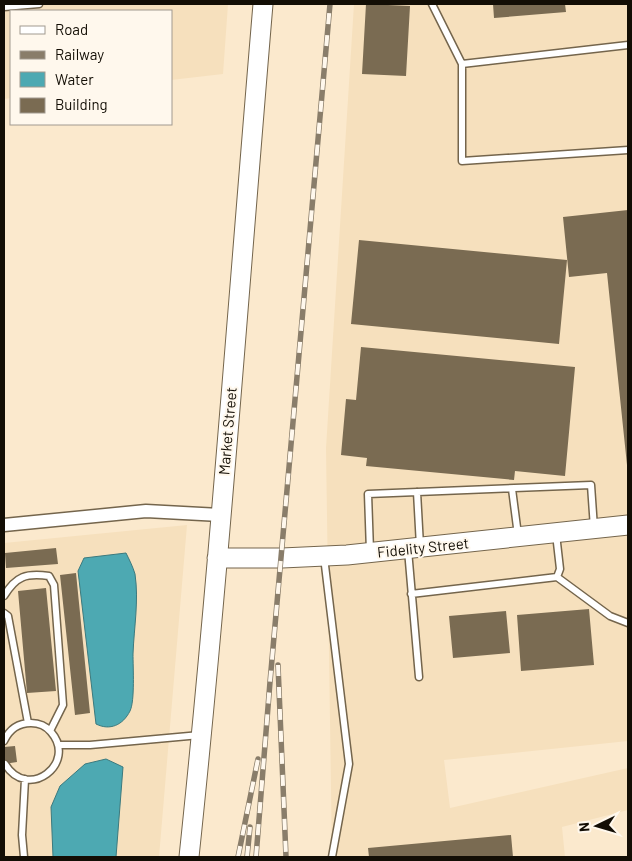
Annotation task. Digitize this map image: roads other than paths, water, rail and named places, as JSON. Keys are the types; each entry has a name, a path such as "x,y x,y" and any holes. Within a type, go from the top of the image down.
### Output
{"main road":[{"name":"Market Street","path":"188,857 202,735 263,4"},
{"name":"Fidelity Street","path":"217,558 370,553 628,525"}],"street":[{"path":"4,525 146,511 220,514"}],"lane":[{"path":"4,7 39,4"},
{"path":"432,4 462,64 462,161 628,150"},
{"path":"462,64 628,45"},
{"path":"370,553 368,494 591,485 594,528"},
{"path":"512,488 518,537"},
{"path":"417,492 410,594 419,677"},
{"path":"556,533 560,569 557,577"},
{"path":"324,556 348,764 332,857"},
{"path":"4,596 11,584 24,576 49,576 54,585 64,705 50,731"},
{"path":"410,594 557,577 610,616 628,623"},
{"path":"4,613 8,616 28,723"},
{"path":"4,741 13,729 28,723 36,723 50,731 58,745 57,761 48,774 41,778 25,779 11,772 5,764"},
{"path":"58,745 90,745 202,735"},
{"path":"24,857 22,835 25,779"}],"water":[{"path":"126,553 135,574 136,584 133,700 130,711 124,720 111,727 106,727 96,724 78,571 84,558"},
{"path":"106,759 123,767 116,857 53,857 51,807 60,786 85,764"}],"railway":[{"path":"256,857 330,4"},
{"path":"278,665 286,857"},
{"path":"238,857 258,759"},
{"path":"247,857 250,827"}]}
